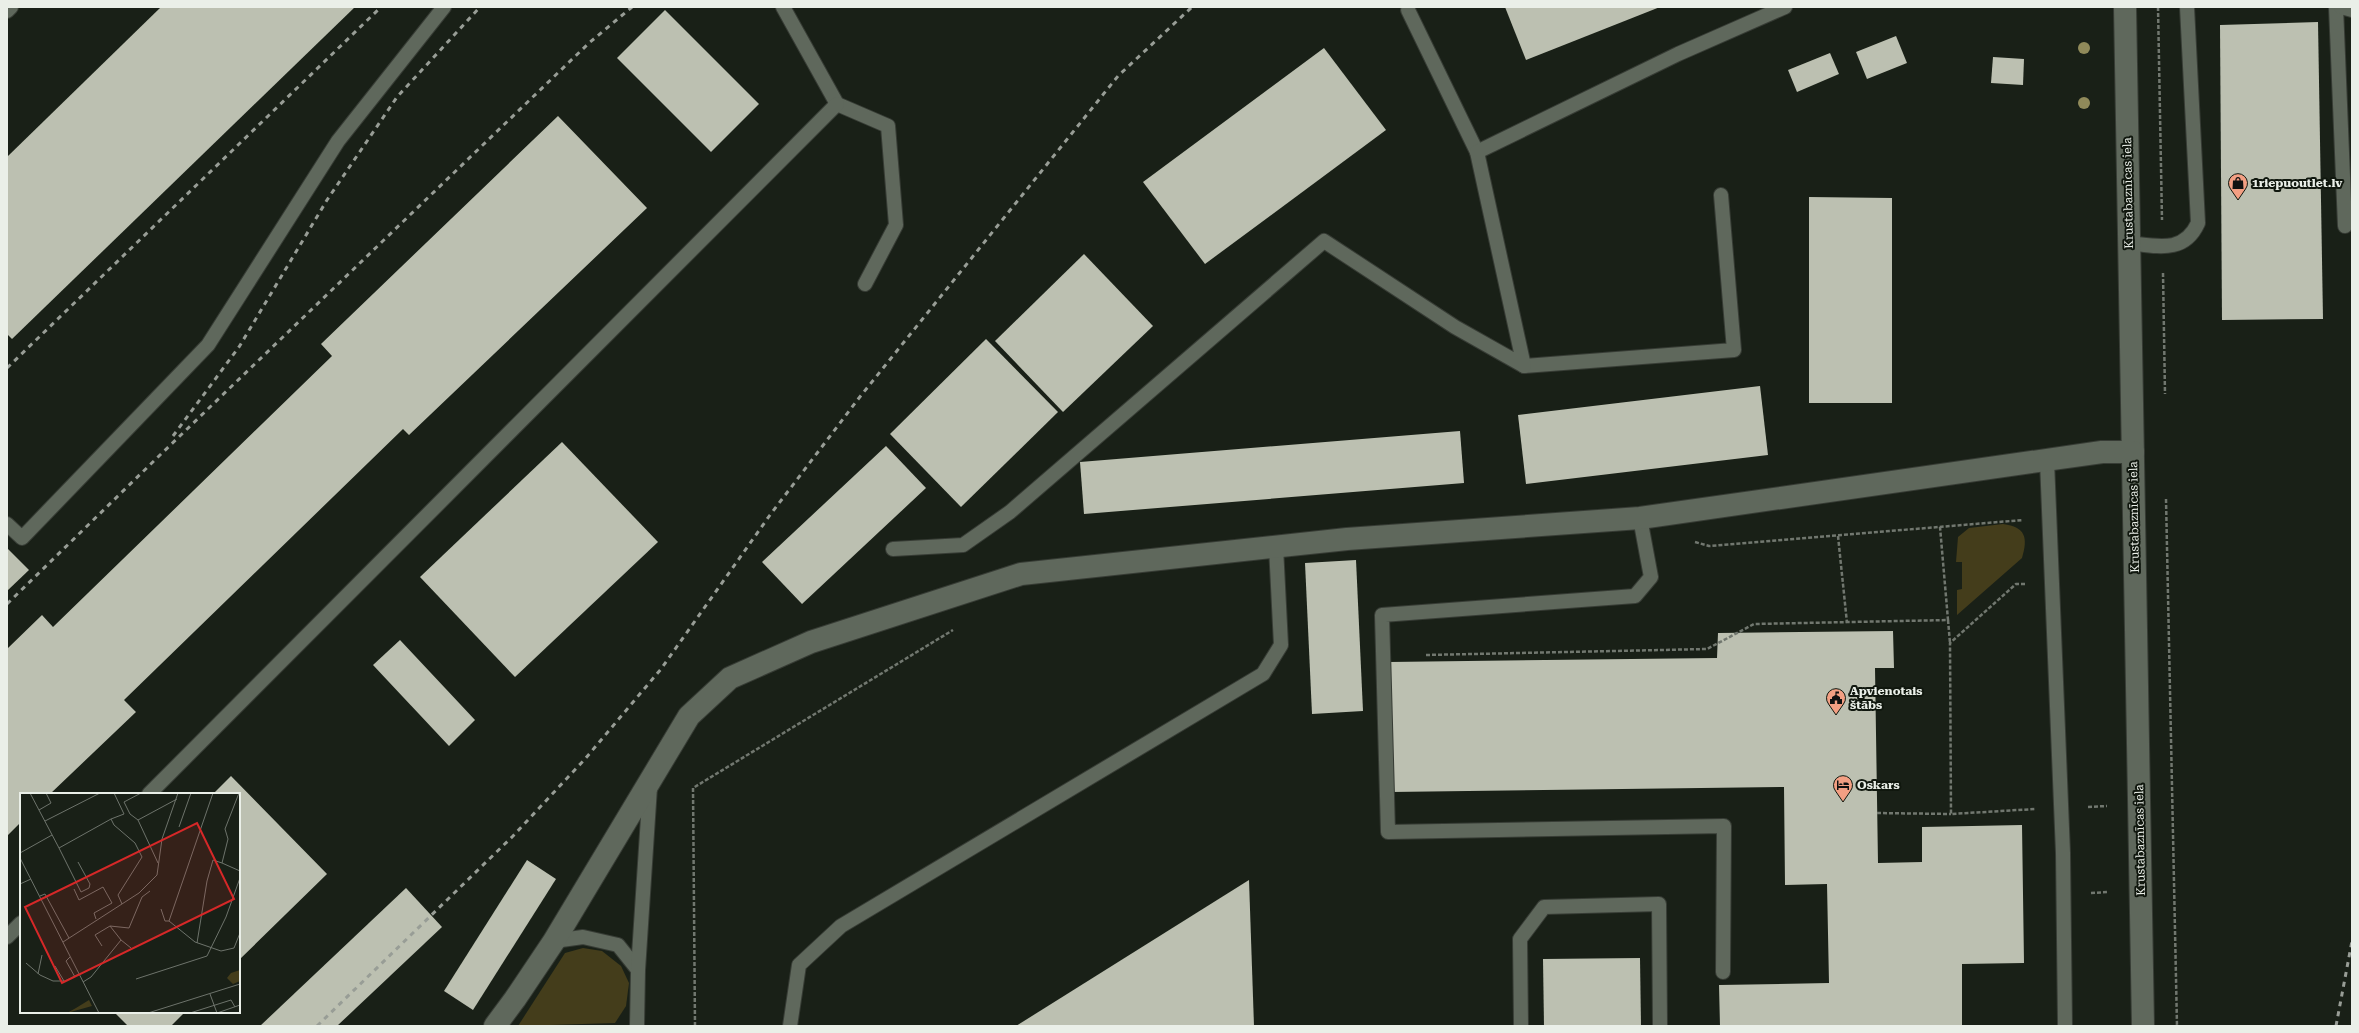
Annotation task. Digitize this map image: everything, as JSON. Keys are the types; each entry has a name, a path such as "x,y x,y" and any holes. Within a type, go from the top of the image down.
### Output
{"street":[{"name":"Krustabaznīcas iela","path":"2125,7 2143,1026"},
{"path":"495,1026 554,941 689,716 730,678 811,642 1021,574 1347,539 1640,518 2102,452 2133,452"}],"lane":[{"path":"7,11 11,7"},
{"path":"7,524 22,538 208,344 338,141 444,7"},
{"path":"783,7 837,104 888,126 896,225 865,284"},
{"path":"1477,152 1678,54 1785,7"},
{"path":"2129,243 2162,246 2180,244 2193,236 2198,224 2187,7"},
{"path":"2336,7 2345,226"},
{"path":"2341,7 2352,10"},
{"path":"1408,10 1477,152 1524,366"},
{"path":"151,793 837,104"},
{"path":"893,549 963,545 1010,512 1324,241 1456,327 1524,366 1734,350 1721,195"},
{"path":"2047,461 2061,808 2065,1026"},
{"path":"1640,518 1651,577 1635,596 1382,615 1388,832 1724,826 1723,972"},
{"path":"790,1026 799,966 841,926 1263,674 1280,645 1276,547"},
{"path":"637,1026 638,970 650,783"},
{"path":"1521,1026 1520,939 1544,907 1659,904 1660,1026"},
{"path":"7,937 20,924"},
{"path":"554,941 583,937 618,945 638,970"}],"path":[{"path":"2158,7 2165,402"},
{"path":"2166,496 2177,1026"},
{"path":"1940,527 1950,643 1951,814"},
{"path":"1838,536 1847,624"},
{"path":"1950,643 2016,584 2031,584"},
{"path":"1426,655 1707,649 1754,624 1847,624 1948,620"},
{"path":"1878,813 1951,814 2107,806"}],"shaded area":[{"path":"2003,524 2017,528 2021,531 2025,539 2022,558 1957,615 1957,590 1962,589 1962,562 1956,562 1958,537 1969,528"},
{"path":"583,948 602,951 621,966 629,983 626,1006 615,1023 518,1026 565,953"}],"building":[{"path":"161,7 355,7 12,339 7,334 7,157"},
{"path":"1505,7 1660,7 1526,60"},
{"path":"665,10 759,104 711,152 617,58"},
{"path":"2318,22 2323,319 2222,320 2220,25"},
{"path":"1896,36 1907,63 1867,79 1856,52"},
{"path":"1324,48 1386,130 1205,264 1143,182"},
{"path":"1830,53 1839,74 1797,92 1788,70"},
{"path":"1993,57 2024,59 2023,85 1991,83"},
{"path":"558,116 647,208 409,435 403,429 124,700 136,712 51,793 20,793 20,823 7,836 7,649 42,615 53,627 332,356 321,344"},
{"path":"1809,197 1892,198 1892,403 1809,403"},
{"path":"1084,254 1153,326 1063,412 995,341"},
{"path":"986,339 1058,412 961,507 890,434"},
{"path":"1760,386 1768,455 1526,484 1518,415"},
{"path":"1460,431 1464,483 1084,514 1080,462"},
{"path":"562,442 658,542 515,677 420,577"},
{"path":"886,446 926,488 802,604 762,562"},
{"path":"7,548 29,570 7,591"},
{"path":"1356,560 1363,711 1312,714 1305,563"},
{"path":"1893,631 1894,668 1875,668 1878,863 1922,862 1922,827 2022,825 2024,963 1962,964 1962,1026 1720,1026 1719,985 1829,983 1827,884 1785,885 1784,787 1391,792 1389,662 1717,658 1718,633"},
{"path":"400,640 475,720 449,746 373,665"},
{"path":"231,776 327,874 240,959 240,793 214,793"},
{"path":"527,860 556,879 473,1010 444,991"},
{"path":"1249,880 1254,1026 1016,1026"},
{"path":"406,888 442,927 337,1026 260,1026"},
{"path":"1640,958 1641,1026 1544,1026 1543,959"},
{"path":"115,1013 184,1013 171,1026 128,1026"}],"railway":[{"path":"7,368 381,7"},
{"path":"173,436 239,347 327,200 397,97 480,7"},
{"path":"7,604 589,43 632,7"},
{"path":"317,1026 513,836 585,759 661,669 770,515 859,398 1118,76 1192,7"},
{"path":"2336,1026 2352,941"}],"place":[{"name":"1riepuoutlet.lv","path":"2238,200"},
{"name":"Apvienotais štābs","path":"1836,715"},
{"name":"Oskars","path":"1843,802"}]}
